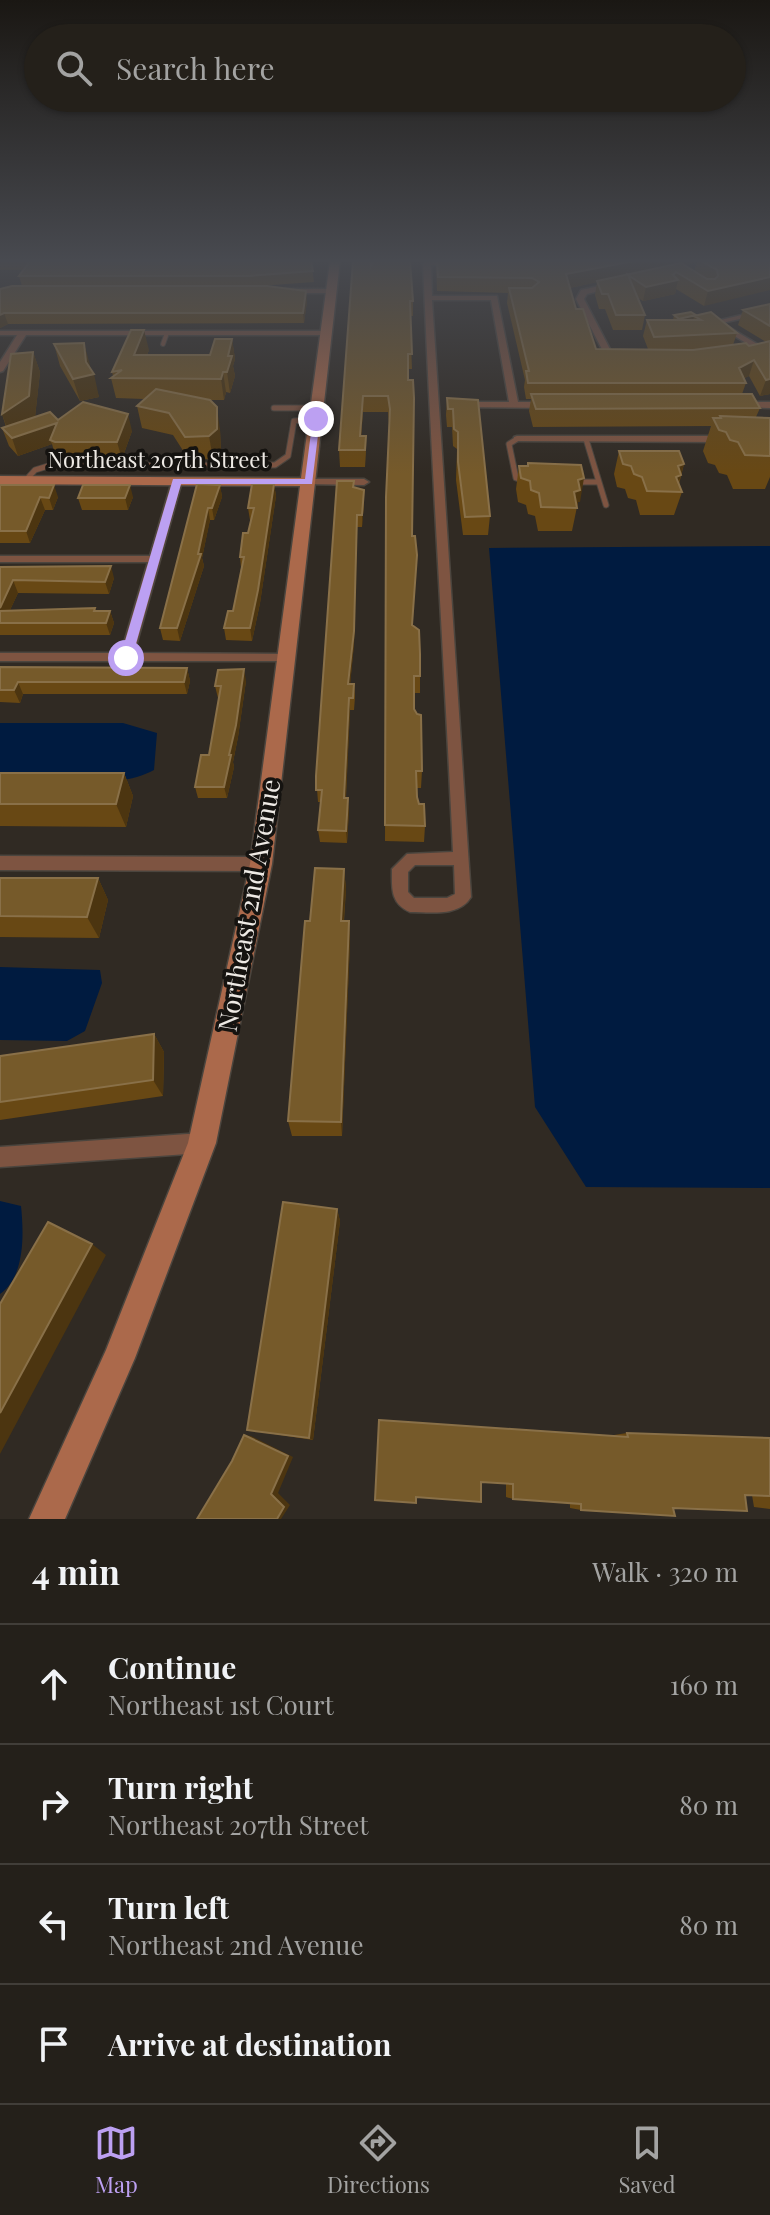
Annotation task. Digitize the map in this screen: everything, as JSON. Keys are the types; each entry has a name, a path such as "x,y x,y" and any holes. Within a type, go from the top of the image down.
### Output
{"street":[{"path":"430,332 435,405 461,858 463,897 449,905 410,905 400,895 400,869 412,859 461,858"},
{"path":"500,332 514,405"},
{"path":"597,332 609,355 628,357"},
{"path":"734,332 766,349"},
{"path":"0,333 325,333"},
{"path":"0,369 23,333"},
{"name":"Northeast 2nd Avenue","path":"47,1519 119,1358 202,1143 261,864 325,333"},
{"path":"749,353 766,349"},
{"path":"435,405 561,405"},
{"path":"732,405 770,405"},
{"path":"517,439 739,439"},
{"name":"Northeast 207th Street","path":"0,480 364,482"},
{"path":"126,658 177,481"},
{"path":"0,559 154,559"},
{"path":"0,657 286,658"},
{"path":"0,863 261,864"},
{"path":"0,1157 202,1143"}],"lane":[{"path":"163,344 167,333"},
{"path":"274,408 316,413"},
{"path":"26,480 35,470 48,466 275,465 288,456 294,421 316,413"},
{"path":"517,439 509,444 516,478 538,482"},
{"path":"586,439 606,505"},
{"path":"560,482 599,482"}],"water":[{"path":"770,546 770,1188 586,1187 535,1107 489,548"},
{"path":"0,723 123,723 157,733 154,770 138,777 100,783 0,782"},
{"path":"0,967 100,970 102,983 85,1031 67,1041 0,1040"},
{"path":"0,1201 21,1206 22,1229 18,1266 14,1277 0,1294"}],"building":[{"path":"130,332 143,332 134,355 210,355 215,339 232,339 228,356 232,356 221,379 111,378 122,370 112,372"},
{"path":"348,332 411,332 408,380 413,380 414,398 412,536 415,536 417,555 412,625 419,630 420,654 420,676 414,676 414,709 421,715 422,771 416,771 417,797 419,804 424,804 425,826 385,825 388,396 363,396 360,436 366,436 365,450 339,450"},
{"path":"520,332 590,332 596,349 693,350 746,343 749,346 770,341 770,379 766,380 754,360 739,368 746,383 528,383 526,371 529,371"},
{"path":"652,332 737,333 654,337"},
{"path":"84,343 86,362 94,374 73,379 54,344"},
{"path":"33,352 29,396 2,414 11,354"},
{"path":"156,389 210,400 217,407 217,429 209,436 185,437 169,413 137,406"},
{"path":"531,394 752,394 760,408 536,409"},
{"path":"447,398 478,400 490,516 465,517 458,462 458,432 454,429 453,409 448,409"},
{"path":"83,402 128,414 117,442 55,442 50,440 57,423 12,438 2,428 50,412 58,420"},
{"path":"713,418 770,418 770,456 745,455 738,442 730,440 726,432 719,430"},
{"path":"619,451 679,451 684,464 678,466 681,475 676,477 682,492 647,491 642,477 634,474 631,466 623,464"},
{"path":"528,463 581,465 584,478 578,480 580,490 574,492 577,508 541,507 539,493 531,490 530,481 521,478 519,466 528,466"},
{"path":"337,481 354,481 353,487 364,490 362,515 357,515 354,631 348,684 354,684 353,698 349,698 344,798 348,798 346,831 318,830 322,790 316,790"},
{"path":"197,484 220,485 212,508 208,508 198,554 201,554 177,628 160,628"},
{"path":"252,484 274,484 258,590 250,628 224,628 228,611 233,611 244,557 240,557 243,533 248,533 254,508 248,508"},
{"path":"0,485 54,485 49,498 40,497 26,531 0,531"},
{"path":"83,485 130,485 125,498 78,498"},
{"path":"111,566 105,582 13,580 0,608 0,567"},
{"path":"95,608 94,611 110,611 106,623 0,623 0,611"},
{"path":"0,667 187,668 184,682 18,682 14,690 0,690"},
{"path":"244,669 224,787 195,787 201,755 209,755 221,686 215,686 218,670"},
{"path":"0,773 124,773 116,804 0,804"},
{"path":"315,868 344,869 341,921 349,921 341,1122 288,1121 305,921 310,921"},
{"path":"0,878 98,878 87,917 0,916"},
{"path":"154,1034 153,1080 0,1102 0,1056"},
{"path":"283,1202 337,1209 309,1438 247,1430"},
{"path":"48,1222 92,1244 0,1413 0,1304"},
{"path":"379,1420 628,1437 627,1433 770,1438 770,1496 745,1495 747,1511 673,1508 675,1516 581,1510 581,1504 513,1499 513,1484 481,1482 481,1502 416,1497 416,1503 375,1500"},
{"path":"244,1435 288,1456 271,1494 284,1507 277,1519 197,1519 232,1461"}],"route":[{"path":"126,658 177,481 309,482 316,419"}]}
